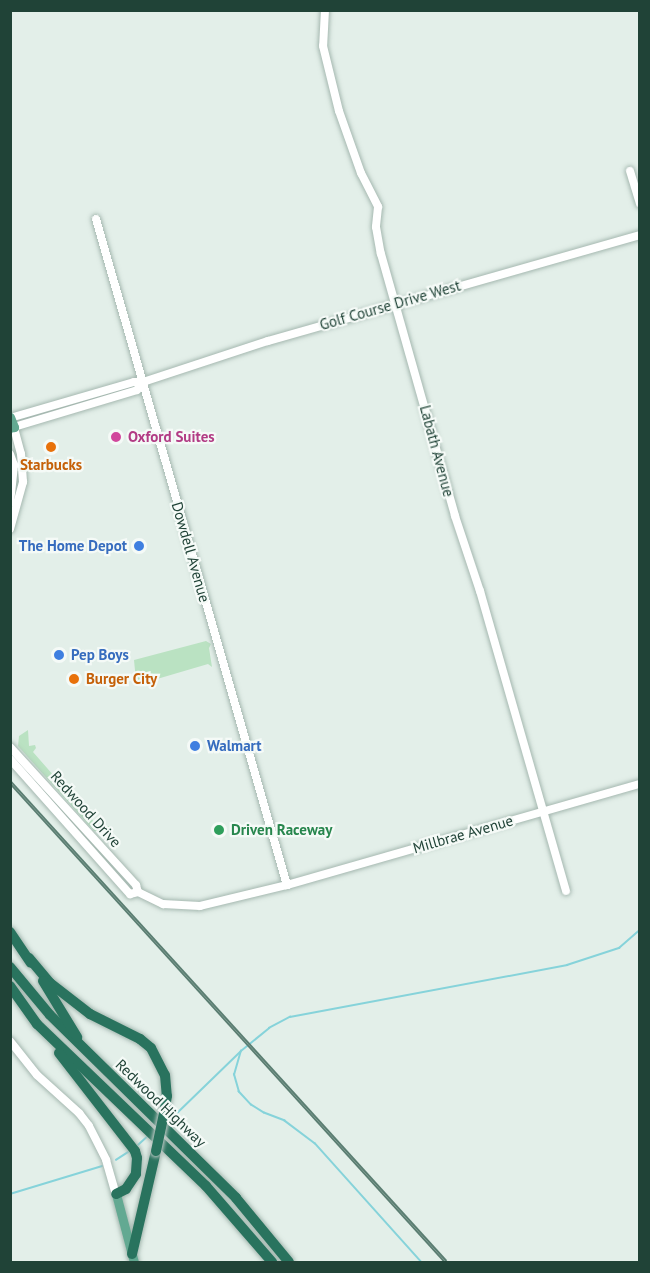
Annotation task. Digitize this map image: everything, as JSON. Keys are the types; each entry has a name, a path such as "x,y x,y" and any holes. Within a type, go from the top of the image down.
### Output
{"highway":[{"path":"10,932 50,983 90,1014 140,1039 151,1048 165,1075 167,1096 133,1258"},
{"path":"29,958 85,1050"},
{"name":"Redwood Highway","path":"10,967 50,1016 236,1198 289,1263"},
{"name":"Redwood Highway","path":"10,986 37,1024 206,1186 272,1263"},
{"path":"37,1024 128,1141 137,1158 133,1182 116,1194"}],"main road":[{"path":"116,1194 133,1258"}],"street":[{"name":"Labath Avenue","path":"325,10 323,46 344,124 361,172 378,207 377,237 455,516 480,591 566,891"},
{"path":"630,171 639,204"},
{"name":"Dowdell Avenue","path":"96,219 287,885"},
{"name":"Golf Course Drive West","path":"11,422 137,390 143,382 268,340 639,235"},
{"path":"11,422 23,474 13,504"},
{"path":"10,454 14,465 10,529"},
{"name":"Redwood Drive","path":"10,747 136,885 138,892"},
{"name":"Redwood Drive","path":"10,759 130,894 138,892 163,904 200,906 287,885"},
{"name":"Millbrae Avenue","path":"287,885 639,784"},
{"path":"10,1041 37,1075 79,1113 106,1160 116,1194"}],"green space":[{"path":"206,641 211,644 209,648 212,667 208,664 140,684 136,681 134,660"},
{"path":"28,730 29,746 35,745 36,748 33,752 100,828 110,826 103,832 94,831 18,746 19,736"}],"waterway":[{"path":"421,1262 315,1144 285,1121 251,1105 239,1092 234,1075 241,1051 269,1028 290,1017 567,965 619,948 640,930"},
{"path":"172,1118 240,1052"},
{"path":"138,1145 147,1137"},
{"path":"116,1160 130,1151"},
{"path":"10,1194 102,1166"}],"railway":[{"path":"10,782 446,1262"}],"place":[{"name":"Oxford Suites","path":"116,437"},
{"name":"Starbucks","path":"51,447"},
{"name":"The Home Depot","path":"139,546"},
{"name":"Pep Boys","path":"59,655"},
{"name":"Burger City","path":"74,679"},
{"name":"Walmart","path":"195,746"},
{"name":"Driven Raceway","path":"219,830"}]}
